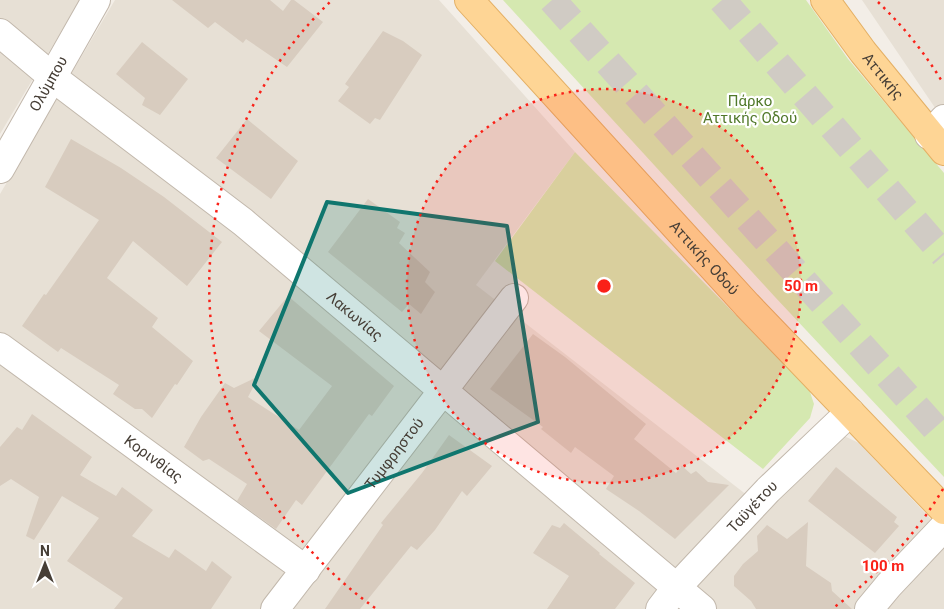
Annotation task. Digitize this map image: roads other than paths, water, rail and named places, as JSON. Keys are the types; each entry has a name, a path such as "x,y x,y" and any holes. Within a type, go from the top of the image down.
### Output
{"main road":[{"name":"Αττικής Οδού","path":"469,0 747,305 944,510"},
{"name":"Αττικής","path":"825,0 863,52 939,135"}],"street":[{"name":"Ολύμπου","path":"0,168 96,0"},
{"name":"Λακωνίας","path":"0,33 243,222 442,391 668,599 702,609"},
{"name":"Τυμφρηστού","path":"275,609 514,298"},
{"name":"Κορινθίας","path":"0,348 306,570"},
{"name":"Ταϋγέτου","path":"668,599 768,490 850,412"},
{"path":"869,609 944,526"}],"tunnel":[{"path":"552,0 944,438"},
{"path":"722,0 944,255"}],"park label":[{"name":"Πάρκο Αττικής Οδού","path":"750,110"}]}
